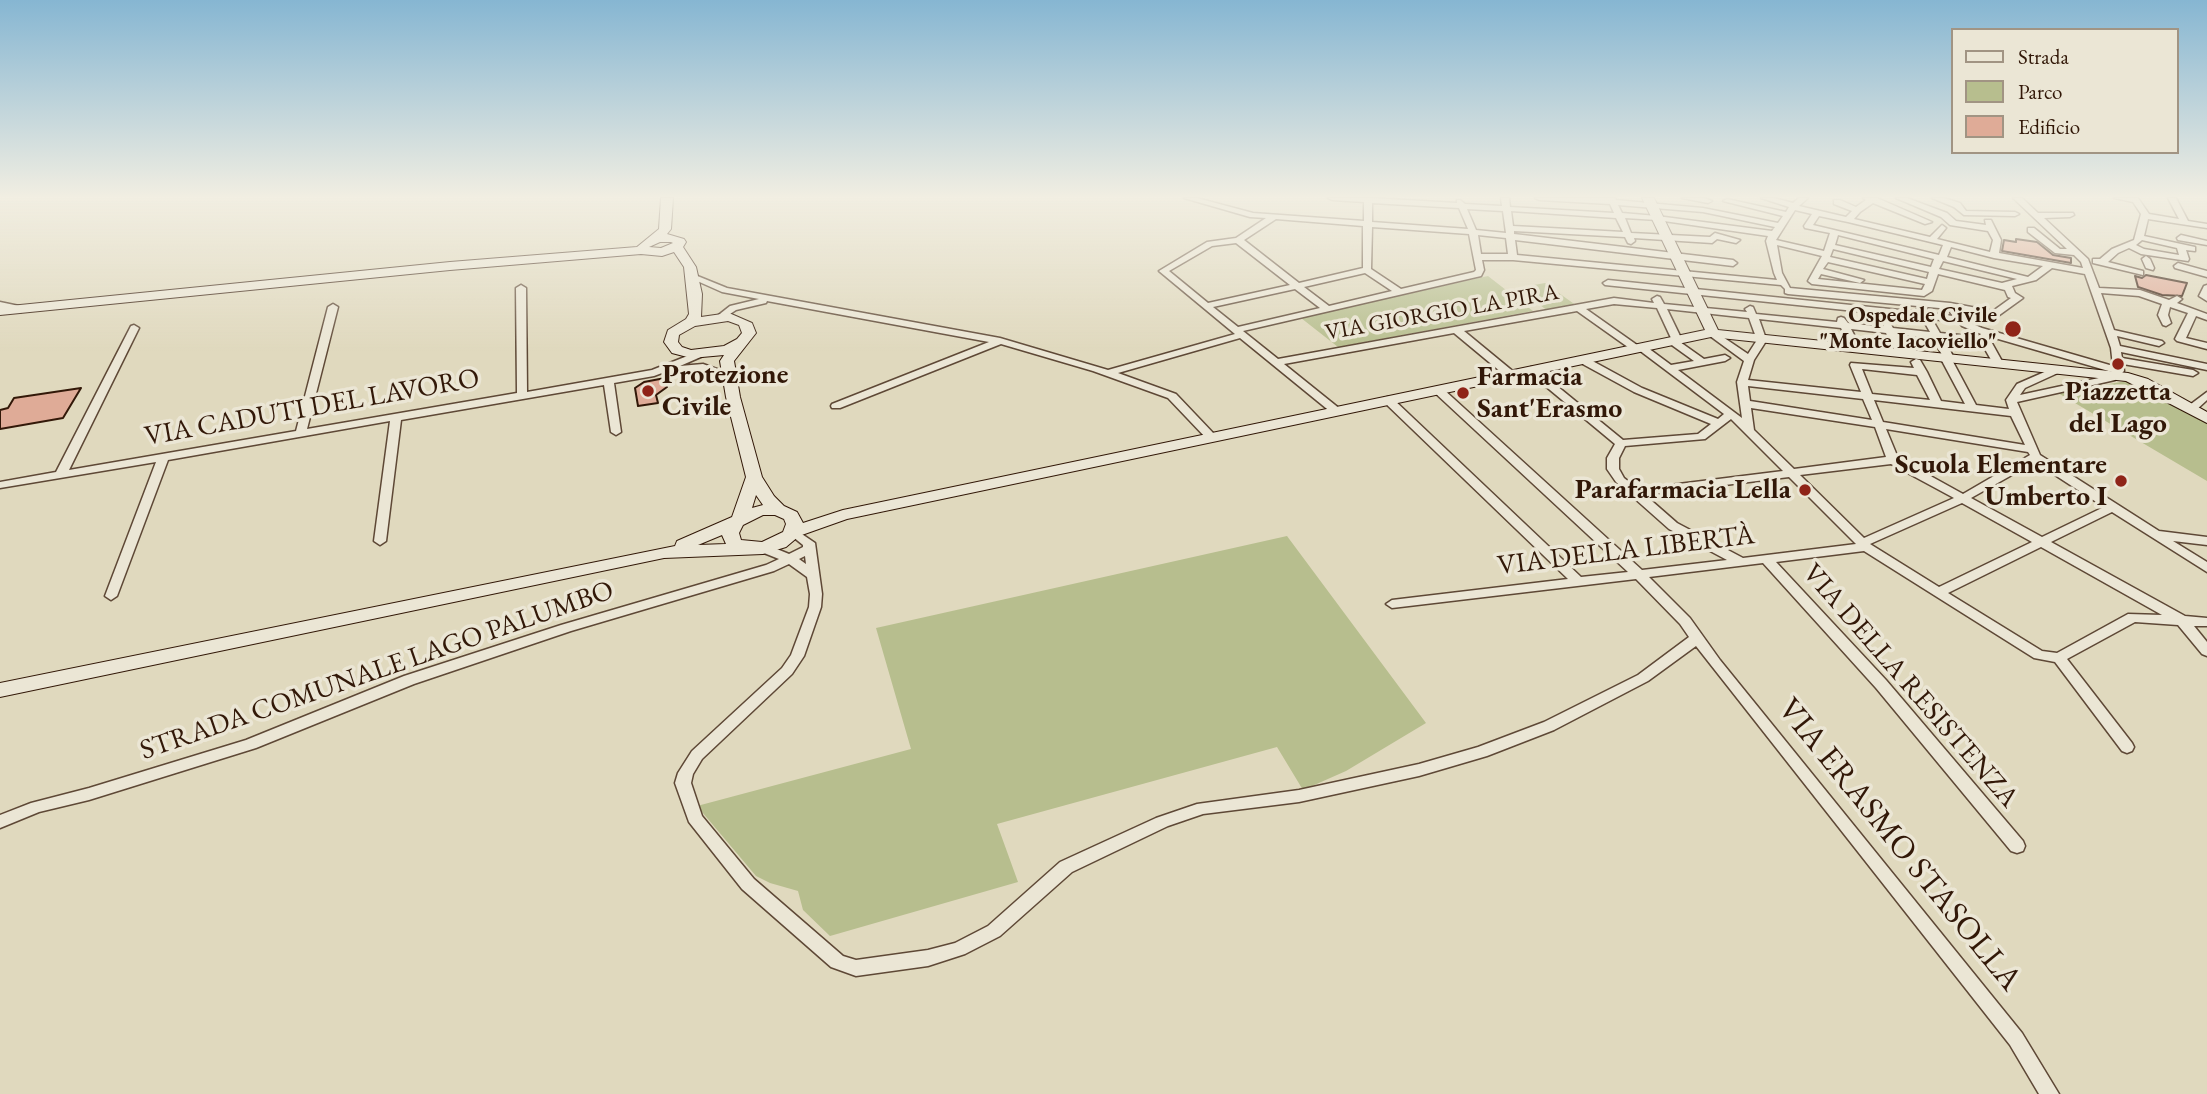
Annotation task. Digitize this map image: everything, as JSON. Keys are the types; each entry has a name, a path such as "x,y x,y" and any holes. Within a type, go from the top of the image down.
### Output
{"main road":[{"path":"0,311 621,249"},
{"path":"657,249 679,262 690,276"},
{"path":"680,249 690,267 695,294 696,314 691,322"},
{"path":"1673,249 1712,333"},
{"path":"695,294 718,317"},
{"path":"736,346 702,354 677,349 671,342 673,333 691,322 718,317 745,323 748,333 727,361 733,397 754,477 767,499 794,520 793,533"},
{"path":"664,552 755,548 780,544 793,533 843,514 1712,333 1807,342 1857,359 1901,353 2052,369 2118,369 2207,418"},
{"path":"702,354 720,372 733,397"},
{"path":"754,477 738,520 731,528 731,538 755,548"},
{"path":"0,690 664,552 698,540 762,510 843,514"}],"street":[{"path":"1201,249 1163,271 1336,411"},
{"path":"1250,249 1327,309"},
{"path":"1367,249 1367,270"},
{"path":"1107,373 1327,309 1478,274 1476,249"},
{"path":"1512,249 1513,257"},
{"path":"1553,249 1555,261"},
{"path":"1598,249 1614,301"},
{"path":"1621,249 1676,256 1734,251"},
{"path":"1732,249 1739,279 1762,338 1749,360 1742,382 1749,430"},
{"path":"1775,249 1807,342"},
{"path":"1813,249 1930,282"},
{"path":"1801,292 1819,271 1829,249"},
{"path":"1905,249 2026,279"},
{"path":"1812,281 1924,293 1937,260 1942,258 1946,249"},
{"path":"1969,249 2089,272"},
{"path":"1994,255 1995,249"},
{"path":"2055,249 2140,273"},
{"path":"2073,249 2082,257 2089,272 2116,348 2118,369"},
{"path":"2102,262 2119,249"},
{"path":"2138,249 2170,263 2207,274"},
{"path":"2115,251 2148,264 2185,259 2179,249"},
{"path":"1636,251 1674,341 1702,362"},
{"path":"1827,253 1935,270 2005,287 2049,266"},
{"path":"1477,257 1513,257 1739,279 1801,292 1950,306 1995,314 2018,298 2011,295 2005,287"},
{"path":"1206,306 1367,270 1399,292"},
{"path":"1819,271 1904,291"},
{"path":"690,276 725,290 1000,341 1107,373 1172,396 1211,437"},
{"path":"1608,283 1959,318"},
{"path":"521,288 522,394"},
{"path":"2095,290 2140,293 2207,308 2204,296 2207,288"},
{"path":"1830,295 1857,359 1893,460"},
{"path":"1873,299 1901,353"},
{"path":"718,317 751,303 781,301"},
{"name":"VIA GIORGIO LA PIRA","path":"1276,362 1614,301 1985,341"},
{"path":"745,323 743,309 751,303"},
{"path":"1918,303 1972,408"},
{"path":"2161,356 2159,343 2165,322 2163,315 2180,304"},
{"path":"2180,304 2188,324 2180,339 2207,346"},
{"path":"0,305 21,309"},
{"path":"1950,306 1959,318 1979,330 2118,369 2203,370"},
{"path":"301,433 332,307"},
{"path":"1579,308 1671,368 1731,414 1792,471 1864,545 2039,655 2059,658 2133,617 2207,622"},
{"path":"2165,322 2188,324"},
{"path":"61,474 134,328"},
{"path":"1457,330 1511,374"},
{"path":"1979,330 1998,363"},
{"path":"2110,332 2159,343"},
{"path":"1712,333 1749,360"},
{"path":"836,407 1000,341"},
{"path":"2011,400 2021,386 2052,369 2032,346"},
{"path":"2116,348 2161,356 2203,370"},
{"path":"632,376 665,365 674,358 677,349"},
{"path":"654,373 702,354"},
{"path":"1671,368 1725,358"},
{"path":"1857,359 1919,367 1937,404"},
{"path":"1583,360 1638,390 1719,423"},
{"path":"632,376 694,367 720,372"},
{"path":"2011,400 2118,369"},
{"path":"1531,370 1620,443 1701,437 1731,414"},
{"name":"VIA CADUTI DEL LAVORO","path":"0,485 632,376"},
{"path":"609,380 616,432"},
{"path":"1742,382 2015,413"},
{"name":"VIA ERASMO STASOLLA","path":"1438,390 1668,602 2016,1039 2050,1094"},
{"path":"2189,393 2205,396"},
{"path":"2191,409 2205,396"},
{"path":"1388,400 1578,581"},
{"path":"2011,400 2034,453"},
{"path":"1747,404 2034,453 2207,568"},
{"path":"380,541 396,416"},
{"path":"1620,443 1613,458 1613,469 1620,480 1673,526 1741,562"},
{"name":"VIA DELLA LIBERTÀ","path":"1392,604 1864,545 1962,499 2034,453"},
{"path":"111,596 164,456"},
{"path":"1635,493 1893,460 2182,620 2207,651"},
{"path":"1939,592 2114,507"},
{"path":"817,523 809,546 815,607 797,656 787,671 697,755 683,783 695,818 748,884 837,962 856,968 928,958 959,949 994,931 1066,867 1162,822 1212,806 1299,796 1419,770 1482,752 1601,701 1681,653 1696,638"},
{"path":"793,533 809,546"},
{"path":"2155,534 2207,541"},
{"name":"STRADA COMUNALE LAGO PALUMBO","path":"0,822 36,807 89,794 251,744 409,680 791,559 809,546"},
{"path":"755,548 791,559 813,575"},
{"name":"VIA DELLA RESISTENZA","path":"1766,559 1881,684 2017,846"},
{"path":"2059,658 2127,747"}],"green space":[{"path":"1488,276 1533,311 1338,347 1301,318"},
{"path":"1545,283 1577,306 1548,311 1517,288"},
{"path":"2132,380 2207,421 2207,481 2058,393"},
{"path":"1287,536 1426,723 1346,771 1303,790 1277,747 997,824 1018,882 830,936 803,910 798,891 756,876 697,806 911,749 876,628"}],"building":[{"path":"2046,249 2053,255 2071,258 2071,263 2002,251"},
{"path":"2146,275 2187,283 2182,296 2162,295 2138,287 2135,276 2142,278"},
{"name":"Protezione Civile","path":"665,378 667,387 656,395 658,403 638,406 635,388 644,382"},
{"path":"81,388 63,418 0,429 0,410 8,408 14,398"}],"place":[{"name":"Ospedale Civile \"Monte Iacoviello\"","path":"2013,329"},
{"name":"Piazzetta del Lago","path":"2118,364"},
{"name":"Protezione Civile","path":"648,391"},
{"name":"Farmacia Sant'Erasmo","path":"1463,393"},
{"name":"Scuola Elementare Umberto I","path":"2121,481"},
{"name":"Parafarmacia Lella","path":"1805,490"}]}
